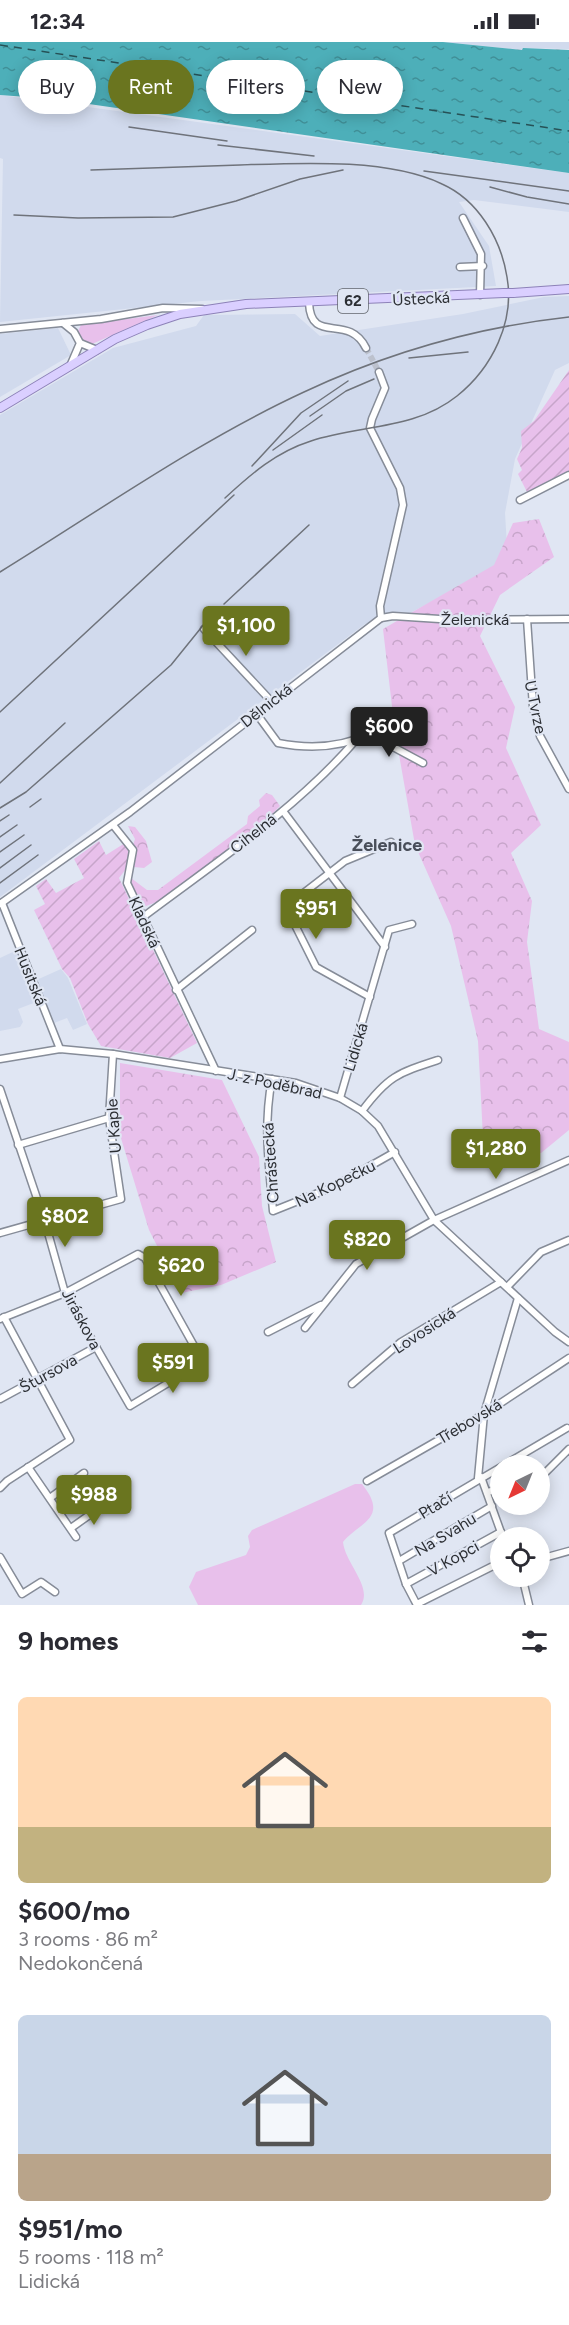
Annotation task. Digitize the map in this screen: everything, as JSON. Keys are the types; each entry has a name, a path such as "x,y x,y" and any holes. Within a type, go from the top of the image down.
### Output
{"main road":[{"name":"Ústecká","path":"69,366 147,325 202,309 246,304 309,303 569,289"},
{"name":"62","path":"0,408 69,366"}],"street":[{"path":"463,218 479,247 483,266 480,295"},
{"path":"460,267 483,266"},
{"path":"309,303 314,322 321,327 351,330 359,335 366,348"},
{"name":"Ústecká","path":"0,329 62,323 163,308 202,309"},
{"path":"62,323 74,332 80,343 97,350"},
{"path":"69,366 80,343"},
{"path":"379,372 385,388 370,428 400,488 403,505 380,606 381,618"},
{"path":"520,500 569,475"},
{"name":"Želenická","path":"381,618 393,616 455,620 569,619"},
{"name":"Dělnická","path":"1,903 113,825 381,618"},
{"name":"U Tvrze","path":"527,619 533,707 540,736 569,789"},
{"path":"204,629 271,701"},
{"path":"256,713 278,743 308,748 355,741 369,734 423,763"},
{"name":"Cihelná","path":"143,917 283,811 331,769 355,741"},
{"path":"283,811 384,947"},
{"name":"Kladská","path":"113,825 133,850 127,883 216,1071"},
{"path":"370,996 316,967 288,911 288,905 329,872 361,853 391,842"},
{"name":"Husitská","path":"1,903 60,1048"},
{"name":"Lidická","path":"340,1098 389,930 412,924"},
{"path":"176,990 252,930"},
{"name":"J. z Poděbrad","path":"0,1059 60,1048 113,1054 296,1083 340,1098 362,1110 378,1126 434,1220 569,1342"},
{"name":"U Kaple","path":"45,1222 121,1199 109,1118 113,1054"},
{"path":"362,1110 377,1089 398,1073 438,1060"},
{"name":"Chrástecká","path":"272,1079 266,1110 266,1134 273,1211"},
{"name":"Jiráskova","path":"0,1089 45,1222 66,1293 130,1406 203,1362 145,1258 138,1254 66,1293"},
{"path":"18,1145 109,1118"},
{"name":"Na Kopečku","path":"273,1211 333,1187 395,1152"},
{"path":"305,1328 356,1264 434,1220 569,1162"},
{"path":"0,1233 45,1222"},
{"name":"Lovosická","path":"352,1384 401,1342 504,1284 541,1252 569,1240"},
{"path":"0,1488 70,1440 2,1318 66,1293"},
{"path":"490,1500 480,1477 484,1414 518,1298"},
{"path":"268,1332 323,1304"},
{"name":"Štursova","path":"0,1399 96,1347"},
{"name":"Třebovská","path":"367,1481 484,1414 569,1358"},
{"name":"Ptačí","path":"399,1562 389,1533 480,1477 567,1428"},
{"path":"550,1468 569,1449"},
{"path":"28,1467 76,1536"},
{"path":"50,1498 84,1473"},
{"path":"70,1528 105,1504"},
{"name":"Na Svahu","path":"399,1562 490,1507"},
{"name":"V Kopci","path":"406,1584 490,1541"},
{"path":"550,1556 569,1551"},
{"path":"0,1557 22,1594 41,1582 55,1592"},
{"path":"399,1562 406,1584 417,1605 490,1568"},
{"path":"524,1587 526,1604"}],"shaded area":[{"path":"443,42 569,42 569,49 523,48 523,50"},
{"path":"0,95 18,97 18,114 96,114 96,108 108,110 108,114 139,114 569,173 569,212 474,200 459,202 489,246 496,286 201,301 0,322 3,159 0,158"},
{"path":"569,296 569,363 555,370 515,459 505,513 508,562 410,613 365,624 0,897 0,415 113,348 196,326 204,315 295,314 320,336 463,314 544,297"},
{"path":"58,328 71,355 0,397 0,334"},
{"path":"17,950 32,982 61,969 68,978 87,1024 73,1030 67,1018 54,1023 44,999 18,1009 23,1022 20,1027 0,1031 0,958"}],"green space":[{"path":"158,315 92,344 84,342 78,331 81,325"},
{"path":"569,370 569,471 527,492 518,474 522,470 517,459 522,448 521,431 534,421"},
{"path":"539,519 554,557 500,595 480,636 515,707 506,748 541,825 511,853 532,901 527,942 539,1029 569,1042 569,1130 541,1153 484,1157 478,1041 451,926 415,845 395,732 383,629 494,565 513,523"},
{"path":"266,793 272,795 280,806 267,819 164,899 141,908 128,879 131,878 147,890 158,890 247,824 248,816 260,806 259,800"},
{"path":"128,826 135,827 146,841 152,862 144,868 134,867 137,850 133,845 135,839"},
{"path":"99,841 106,855 125,843 130,857 126,869 119,878 197,1043 170,1058 101,1046 88,1024 70,978 62,969 34,910 45,904 36,886 46,879 56,893 84,878 74,859"},
{"path":"120,1063 222,1080 259,1157 262,1206 276,1262 221,1285 181,1293 149,1230 120,1135"},
{"path":"355,1484 362,1484 373,1505 373,1512 369,1519 343,1542 364,1591 361,1605 198,1605 189,1587 196,1572 246,1555 250,1547 248,1536 252,1530"}],"water":[{"path":"0,42 443,42 522,50 523,48 569,50 569,173 158,114 194,114 194,60 108,60 108,107 96,105 96,60 18,60 18,96 0,95"}],"ferry route":[{"path":"0,45 569,131"}],"tunnel":[{"path":"366,348 379,372"}],"railway":[{"path":"129,127 227,141"},
{"path":"218,145 314,156"},
{"path":"91,170 316,163 396,170 420,176 455,191 477,210 486,222 499,249 504,263 509,294 504,327 490,358 470,385 441,407 423,415 405,421 329,436 286,451 244,481 225,498"},
{"path":"14,215 78,218 173,217 236,201 300,179 343,170"},
{"path":"424,171 569,191"},
{"path":"490,187 527,197 569,204"},
{"path":"0,572 187,454 265,411 335,378 400,354 467,335 501,327 569,317"},
{"path":"409,358 468,352"},
{"path":"310,416 346,391 374,379"},
{"path":"252,466 301,413 348,381"},
{"path":"273,450 322,415"},
{"path":"0,712 234,495"},
{"path":"224,604 309,525"},
{"path":"0,808 26,792 171,665 209,618"},
{"path":"0,783 65,723"},
{"path":"30,807 41,799"},
{"path":"0,821 9,815"},
{"path":"0,837 17,825"},
{"path":"0,852 24,835"},
{"path":"0,868 31,845"},
{"path":"0,883 38,855"}],"district":[{"name":"Želenice","path":"387,845"}]}
